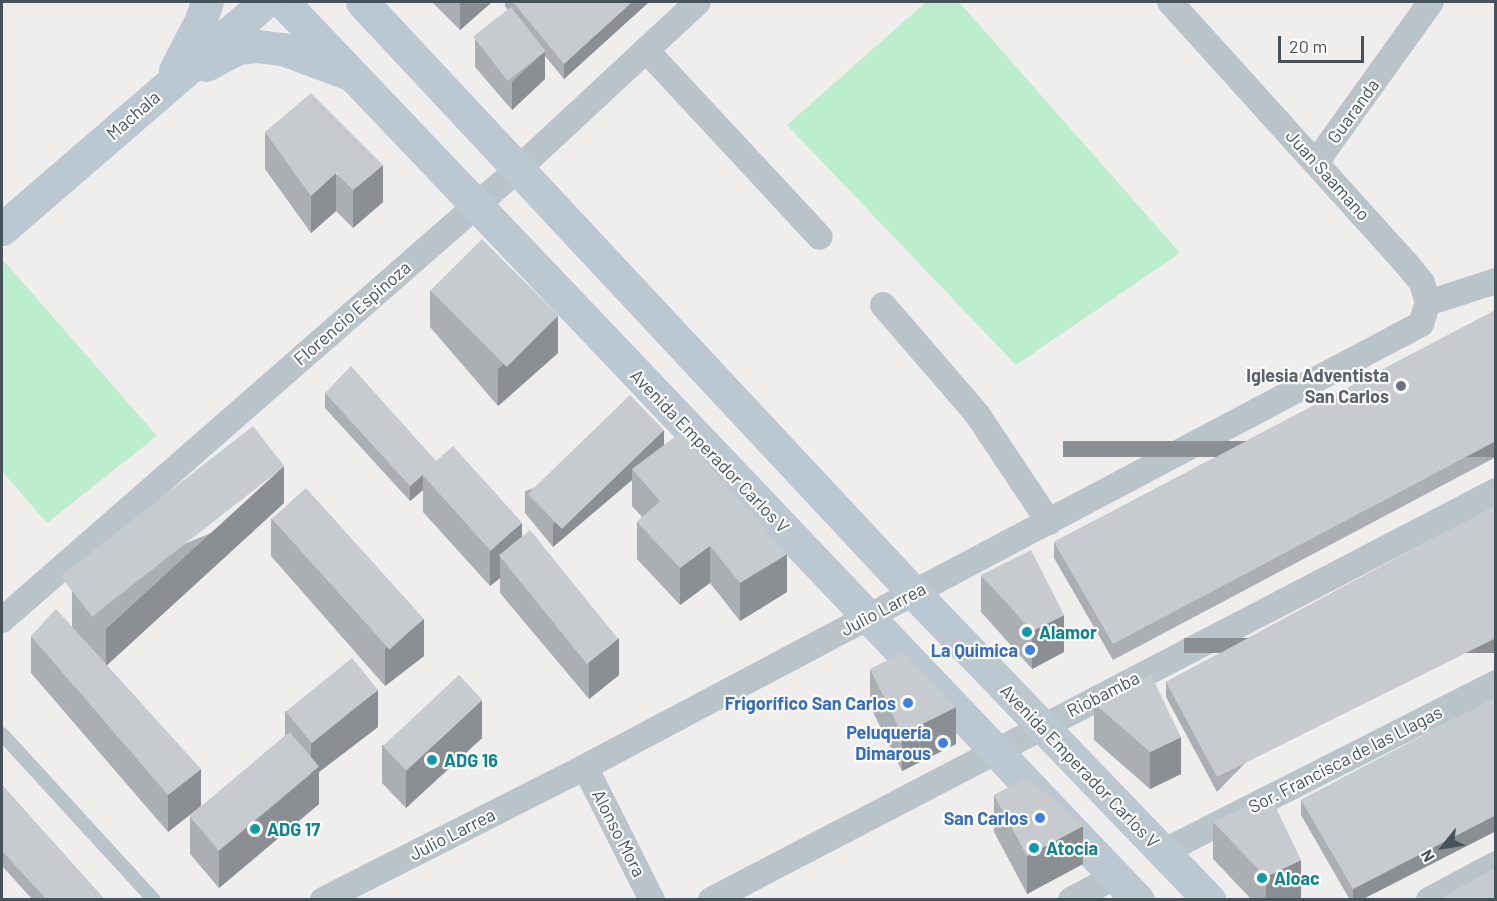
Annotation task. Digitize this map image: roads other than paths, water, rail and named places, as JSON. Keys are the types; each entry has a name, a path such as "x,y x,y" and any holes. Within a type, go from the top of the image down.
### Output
{"main road":[{"path":"168,85 201,20 207,2"},
{"name":"Machala","path":"2,229 265,2"},
{"name":"Avenida Emperador Carlos V","path":"283,2 1138,900"},
{"name":"Avenida Emperador Carlos V","path":"362,2 914,593 1209,900"},
{"path":"168,85 238,48 257,46 283,49 353,75"}],"street":[{"name":"Florencio Espinoza","path":"2,620 517,170 698,2"},
{"name":"Juan Saamano","path":"1170,2 1317,161 1406,262 1422,284 1428,303"},
{"name":"Guaranda","path":"1317,161 1431,2"},
{"path":"646,50 820,237"},
{"path":"1428,303 1496,281"},
{"name":"Julio Larrea","path":"323,900 585,767 1421,324 1428,303"},
{"path":"883,305 977,414 1049,522"},
{"name":"Riobamba","path":"711,900 1496,490"},
{"name":"Sor. Francisca de las Llagas","path":"1163,852 1496,683"},
{"name":"Alonso Mora","path":"585,767 652,900"},
{"path":"1429,900 1496,864"},
{"path":"1071,900 1116,876"}],"lane":[{"path":"2,734 154,900"}],"place":[{"name":"Iglesia Adventista San Carlos","path":"1401,386"},
{"name":"Alamor","path":"1027,632"},
{"name":"La Quimica","path":"1030,650"},
{"name":"Frigorífico San Carlos","path":"908,703"},
{"name":"Peluquería Dimarous","path":"943,743"},
{"name":"ADG 16","path":"432,760"},
{"name":"San Carlos","path":"1040,818"},
{"name":"ADG 17","path":"255,829"},
{"name":"Atocia","path":"1034,848"},
{"name":"Aloac","path":"1262,878"}]}
